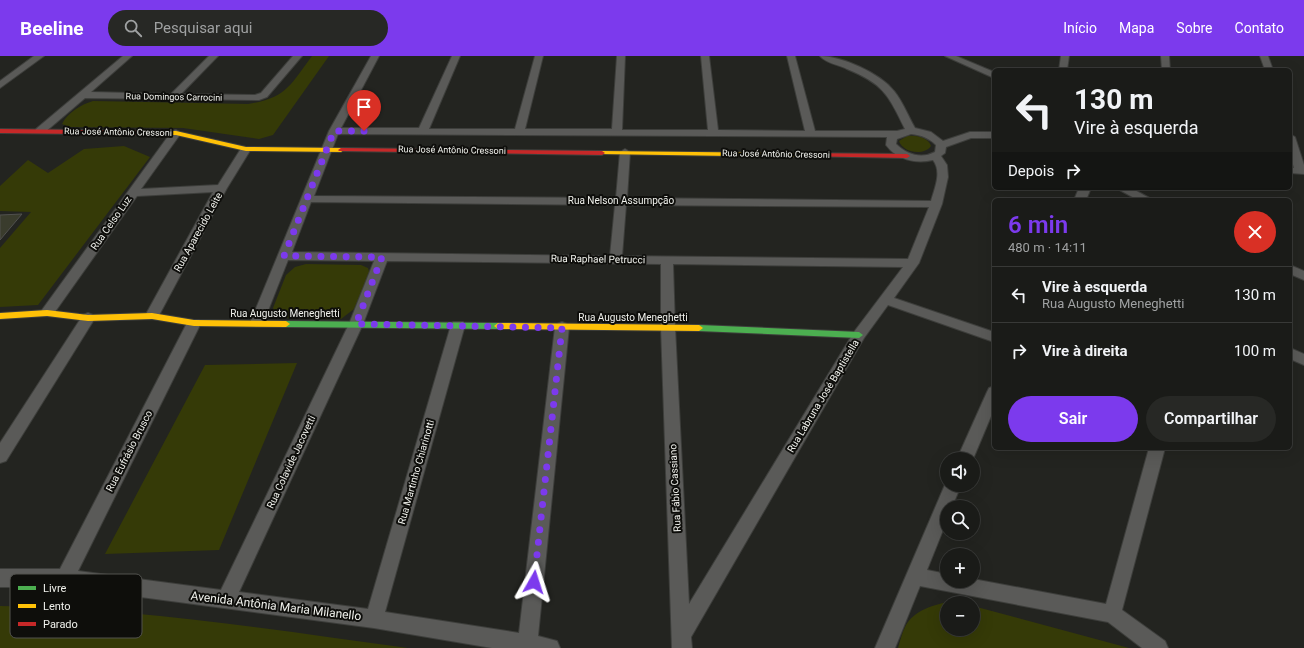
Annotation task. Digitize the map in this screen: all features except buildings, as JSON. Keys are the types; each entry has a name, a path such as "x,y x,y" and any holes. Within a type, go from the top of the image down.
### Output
{"street":[{"path":"0,85 40,56"},
{"path":"40,131 128,56"},
{"path":"174,96 214,56"},
{"name":"Rua Domingos Carrocini","path":"82,95 248,98 264,95 298,56"},
{"path":"257,323 326,149 334,131 375,56"},
{"path":"423,130 456,56"},
{"path":"519,132 539,56"},
{"path":"617,133 621,56"},
{"path":"705,56 713,133"},
{"path":"791,56 811,133"},
{"path":"824,56 875,79 885,86 893,97 911,131 933,137 939,150"},
{"path":"949,56 992,74"},
{"path":"1063,68 1065,56"},
{"path":"1165,56 1166,68"},
{"path":"1264,56 1267,68"},
{"name":"Rua José Antônio Cressoni","path":"334,131 423,130 617,133 896,134 911,131"},
{"name":"Rua José Antônio Cressoni","path":"0,131 176,133 246,149 907,156"},
{"name":"Rua Celso Luz","path":"47,313 176,133"},
{"path":"896,134 890,141 891,145 900,153 907,156 922,158 970,135 992,135"},
{"path":"1292,143 1301,172 1292,170"},
{"name":"Rua Aparecido Leite","path":"152,316 221,188 246,149"},
{"name":"Rua Labruna José Baptistella","path":"682,641 859,335 887,300 913,263 936,204 944,171 939,150"},
{"path":"616,259 625,152"},
{"path":"132,193 221,188"},
{"path":"1126,190 1143,198"},
{"name":"Rua Nelson Assumpção","path":"306,199 622,200 936,204"},
{"name":"Rua Raphael Petrucci","path":"284,256 913,263"},
{"name":"Rua Colavide Jacovetti","path":"226,600 356,324 382,257"},
{"name":"Rua Fábio Cassiano","path":"667,260 668,328 682,641"},
{"path":"1292,270 1304,276"},
{"path":"887,300 992,336"},
{"name":"Rua Augusto Meneghetti","path":"0,316 47,313 88,318 152,316 194,323 668,328 859,335"},
{"path":"0,456 88,318"},
{"name":"Rua Eufrásio Brusco","path":"67,574 194,323"},
{"name":"Rua Martinho Chiarinotti","path":"374,619 458,325"},
{"path":"527,645 562,328"},
{"path":"1292,354 1304,360"},
{"path":"968,452 992,397"},
{"path":"1112,614 1156,450"},
{"path":"885,648 950,492"},
{"path":"914,576 1112,614 1158,648"},
{"name":"Avenida Antônia Maria Milanello","path":"142,589 374,619 550,648"}],"green space":[{"path":"312,56 329,56 273,135 259,139 183,128 69,127 62,124 67,116 75,110 84,104 93,101 248,104 261,101 280,94 286,89"},
{"path":"907,136 921,137 927,140 931,146 924,151 919,152 909,150 901,145 899,141"},
{"path":"124,146 150,157 38,305 0,307 0,248 31,212 0,211 0,186 28,160 48,173 84,149"},
{"path":"306,264 361,265 368,268 370,275 354,309 341,319 280,318 276,315 273,308 286,275 295,267"},
{"path":"297,363 219,550 105,554 205,365"},
{"path":"939,604 940,636 980,636 980,608 1129,648 898,648 905,627 913,616"},
{"path":"0,606 10,606 10,638 142,638 142,614 256,627 408,648 0,648"}],"traffic: fast":[{"path":"286,324 498,326"},
{"path":"699,328 859,335"}],"traffic: slow":[{"path":"161,133 176,133 246,149 341,150"},
{"path":"602,153 798,155"},
{"path":"0,316 47,313 88,318 152,316 194,323 286,324"},
{"path":"498,326 699,328"}],"traffic: jam":[{"path":"0,131 161,133"},
{"path":"341,150 602,153"},
{"path":"798,155 907,156"}],"route":[{"path":"364,131 334,131 284,256 382,257 356,324 562,328 534,582"}]}
